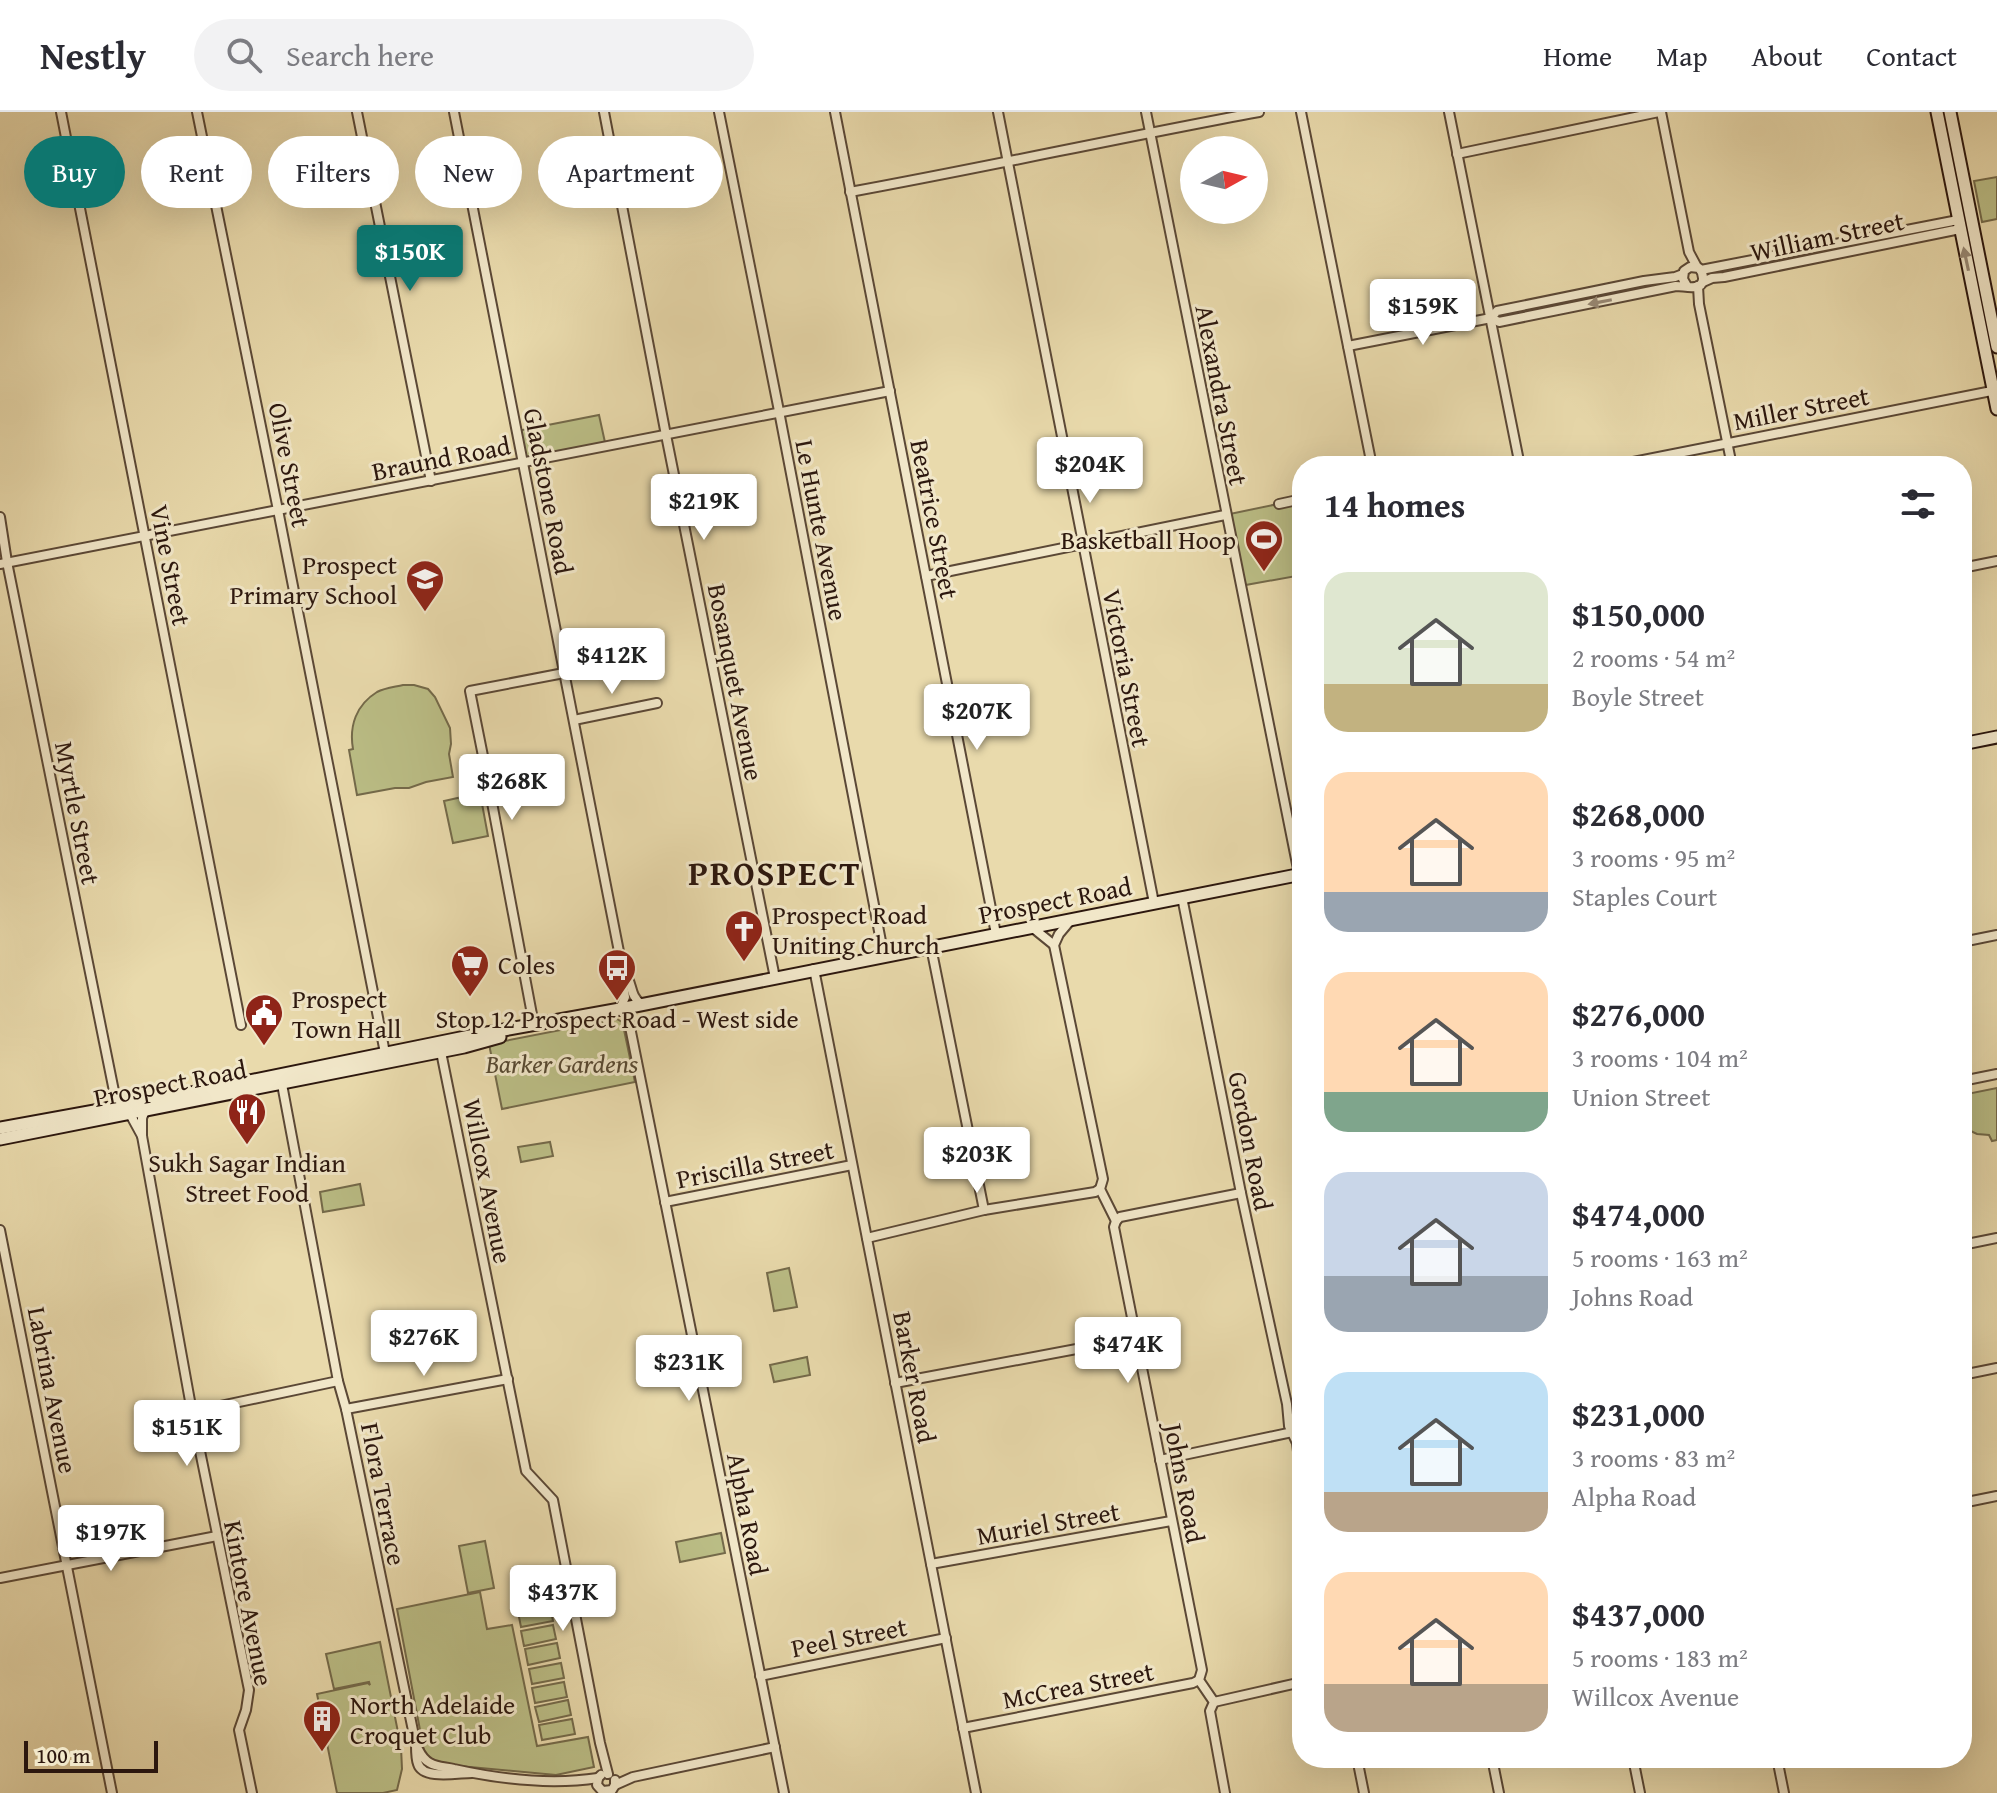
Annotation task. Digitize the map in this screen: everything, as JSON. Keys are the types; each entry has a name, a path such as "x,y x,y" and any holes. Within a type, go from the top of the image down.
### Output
{"main road":[{"path":"1937,112 1997,409"},
{"path":"1950,112 1997,347"},
{"path":"1972,742 1997,737"},
{"name":"Prospect Road","path":"0,1139 499,1037 534,1025 1292,876"},
{"name":"Prospect Road","path":"0,1128 145,1111 282,1079"}],"street":[{"name":"Vine Street","path":"61,112 241,1025"},
{"name":"Olive Street","path":"197,112 386,1058"},
{"path":"357,112 431,481"},
{"name":"Gladstone Road","path":"454,112 623,972 623,1008"},
{"name":"Bosanquet Avenue","path":"604,112 775,978"},
{"name":"Le Hunte Avenue","path":"719,112 884,957"},
{"name":"Beatrice Street","path":"835,112 996,934"},
{"name":"Victoria Street","path":"998,112 1154,903"},
{"name":"Alexandra Street","path":"1146,112 1292,836"},
{"path":"850,192 1259,112"},
{"path":"1301,112 1370,456"},
{"path":"1449,112 1518,456"},
{"path":"1457,154 1660,112 1689,252 1704,276 1694,286"},
{"name":"William Street","path":"1348,346 1491,318 1499,322 1676,286 1694,286 1712,278 1959,224"},
{"name":"William Street","path":"1491,318 1497,311 1675,277 1699,268 1959,224"},
{"path":"1689,252 1683,279 1694,286 1699,304 1730,456"},
{"name":"Miller Street","path":"1665,456 1995,390"},
{"name":"Braund Road","path":"4,563 890,391"},
{"path":"1279,504 1292,501"},
{"path":"926,576 1225,515"},
{"name":"Myrtle Street","path":"0,517 4,563 122,1112"},
{"path":"1972,566 1997,561"},
{"path":"486,771 470,691 564,673"},
{"path":"574,720 657,703"},
{"path":"490,792 534,1025"},
{"name":"Gordon Road","path":"1182,897 1287,1404 1289,1426 1292,1428"},
{"path":"1033,928 1054,945 1070,921"},
{"path":"1972,940 1997,935"},
{"name":"Johns Road","path":"1054,945 1103,1179 1100,1189 1116,1221 1114,1227 1135,1338 1202,1670 1199,1680 1214,1702"},
{"path":"931,947 984,1210"},
{"name":"Barker Road","path":"814,969 976,1793"},
{"name":"Gladstone Road","path":"623,972 630,981 634,997 641,1004"},
{"name":"Alpha Road","path":"623,1008 784,1793"},
{"name":"Willcox Avenue","path":"440,1047 526,1471 553,1500 606,1784"},
{"path":"1972,1079 1997,1074"},
{"name":"Flora Terrace","path":"282,1079 338,1381 421,1757 432,1765 472,1773 606,1784"},
{"name":"Kintore Avenue","path":"145,1111 142,1136 192,1412 249,1690 239,1730 252,1793"},
{"name":"Kintore Avenue","path":"122,1112 134,1119 142,1136"},
{"name":"Priscilla Street","path":"665,1202 852,1165"},
{"path":"867,1238 984,1210 1100,1189"},
{"path":"1116,1221 1120,1217 1241,1193"},
{"name":"Labrina Avenue","path":"0,1230 112,1793"},
{"path":"1972,1243 1997,1238"},
{"path":"895,1383 1135,1338"},
{"path":"1972,1373 1997,1368"},
{"path":"346,1409 508,1379"},
{"path":"192,1412 338,1381"},
{"path":"1160,1460 1292,1432"},
{"path":"1972,1501 1997,1496"},
{"name":"Muriel Street","path":"931,1564 1171,1521"},
{"path":"0,1578 217,1536"},
{"name":"Peel Street","path":"760,1676 946,1638"},
{"name":"McCrea Street","path":"963,1728 1199,1680"},
{"path":"1225,1793 1210,1711 1214,1702 1292,1684"},
{"path":"606,1784 775,1747"},
{"path":"1359,1768 1364,1793"},
{"path":"1494,1768 1499,1793"},
{"path":"1635,1768 1640,1793"},
{"path":"1779,1768 1784,1793"}],"green space":[{"path":"1997,177 1997,219 1982,222 1974,181"},
{"path":"599,415 606,447 523,463 517,431"},
{"path":"1292,501 1292,577 1240,586 1225,515"},
{"path":"403,685 428,689 435,697 450,728 449,754 453,777 409,788 357,795 349,750 353,749 352,732 356,717 364,703 377,692"},
{"path":"480,793 488,836 453,843 444,801"},
{"name":"Barker Gardens","path":"617,1019 623,1025 635,1082 502,1109 489,1044"},
{"path":"1997,1088 1997,1140 1992,1141 1989,1135 1972,1132 1972,1093"},
{"path":"550,1142 553,1156 521,1162 518,1147"},
{"path":"360,1184 364,1205 323,1212 320,1192"},
{"path":"789,1268 797,1307 774,1311 767,1273"},
{"path":"807,1357 810,1375 774,1382 770,1365"},
{"path":"721,1533 725,1553 680,1562 676,1542"},
{"path":"485,1541 494,1588 468,1593 459,1546"},
{"path":"546,1587 549,1602 517,1608 514,1593"},
{"path":"480,1592 487,1629 512,1625 537,1746 588,1737 594,1767 556,1775 438,1764 430,1760 424,1751 397,1609"},
{"path":"550,1606 553,1621 521,1627 518,1612"},
{"path":"553,1625 556,1639 524,1646 521,1631"},
{"path":"380,1642 401,1747 402,1769 397,1790 337,1793 317,1694 370,1685 369,1682 334,1689 326,1654"},
{"path":"557,1643 560,1658 528,1665 525,1649"},
{"path":"561,1663 564,1678 532,1684 529,1669"},
{"path":"564,1682 567,1697 535,1703 532,1688"},
{"path":"568,1700 571,1715 539,1722 535,1707"},
{"path":"572,1719 575,1734 542,1740 539,1725"}],"place":[{"name":"Basketball Hoop","path":"1264,573"},
{"name":"Prospect Primary School","path":"425,613"},
{"name":"Prospect Road Uniting Church","path":"744,963"},
{"name":"Coles","path":"470,998"},
{"name":"Stop 12 Prospect Road - West side","path":"617,1002"},
{"name":"Prospect Town Hall","path":"264,1047"},
{"name":"Sukh Sagar Indian Street Food","path":"247,1146"},
{"name":"North Adelaide Croquet Club","path":"322,1753"}],"district":[{"name":"PROSPECT","path":"775,872"}]}
